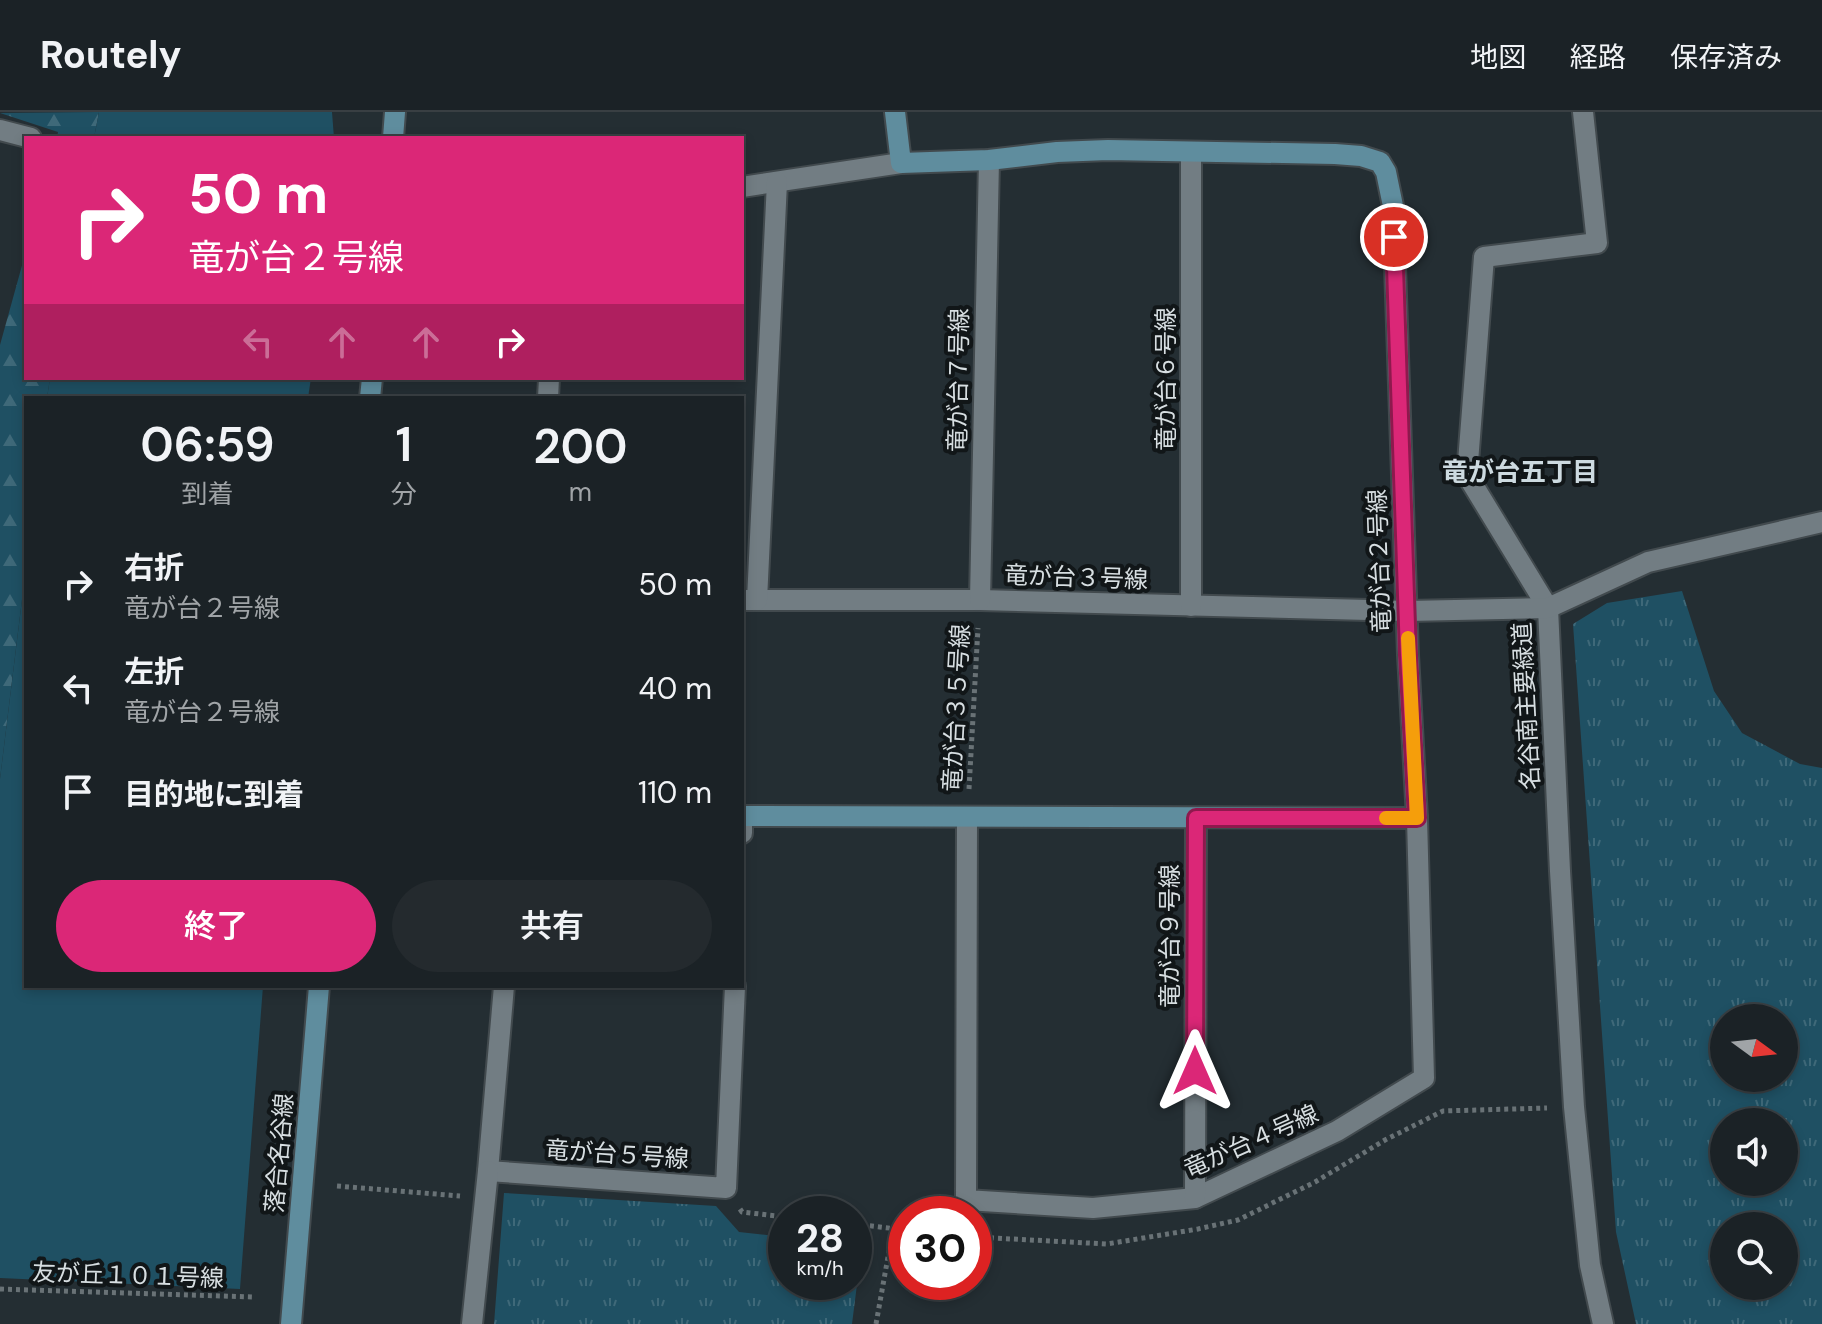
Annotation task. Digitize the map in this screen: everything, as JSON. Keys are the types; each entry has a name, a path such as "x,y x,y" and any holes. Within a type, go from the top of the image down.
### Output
{"street":[{"path":"393,136 395,112"},
{"path":"744,187 901,163 895,112"},
{"name":"名谷南主要緑道","path":"1583,112 1597,243 1484,257 1467,475 1548,608 1574,1107 1590,1265 1603,1324"},
{"path":"0,130 24,136"},
{"name":"竜が台２号線","path":"901,163 989,160 1057,152 1361,156 1380,162 1386,172 1393,206 1408,655 1417,818"},
{"name":"竜が台６号線","path":"1191,152 1191,606"},
{"name":"竜が台７号線","path":"980,600 989,160"},
{"path":"750,600 777,182"},
{"path":"1548,608 1648,562 1822,522"},
{"name":"竜が台３号線","path":"750,600 980,600 1408,611 1548,608"},
{"path":"744,816 1417,818"},
{"name":"竜が台４号線","path":"967,818 966,1200 1093,1208 1195,1198 1337,1131 1424,1078 1417,818"},
{"name":"竜が台９号線","path":"1195,1198 1196,818"},
{"name":"落合名谷線","path":"291,1324 319,988"},
{"path":"472,1324 504,988"},
{"path":"726,1188 735,988"},
{"name":"竜が台５号線","path":"488,1171 726,1188"}],"path":[{"name":"竜が台３５号線","path":"967,818 980,600"},
{"path":"337,1186 485,1198"},
{"path":"726,1188 742,1212 768,1215"},
{"path":"876,1324 888,1257"},
{"name":"友が丘１０１号線","path":"0,1289 255,1297"}],"green space":[{"path":"99,112 94,136 57,136 58,132 0,113"},
{"path":"99,112 332,112 334,136 94,136"},
{"path":"24,258 24,380 50,380 47,396 24,396 24,583 0,779 0,345"},
{"path":"50,380 311,380 308,396 47,396"},
{"path":"24,583 24,988 263,988 240,1289 0,1278 0,779"},
{"path":"1682,591 1714,691 1742,733 1800,764 1822,768 1822,1324 1636,1324 1616,1232 1573,624 1607,603"},
{"path":"504,1193 716,1206 739,1232 768,1235 768,1300 855,1300 852,1324 494,1324"}],"slow traffic":[{"path":"1386,818 1417,818 1408,638"}],"district":[{"name":"竜が台五丁目","path":"1520,472"}],"route":[{"path":"1195,1071 1196,818 1417,818 1408,655 1394,237"}]}
